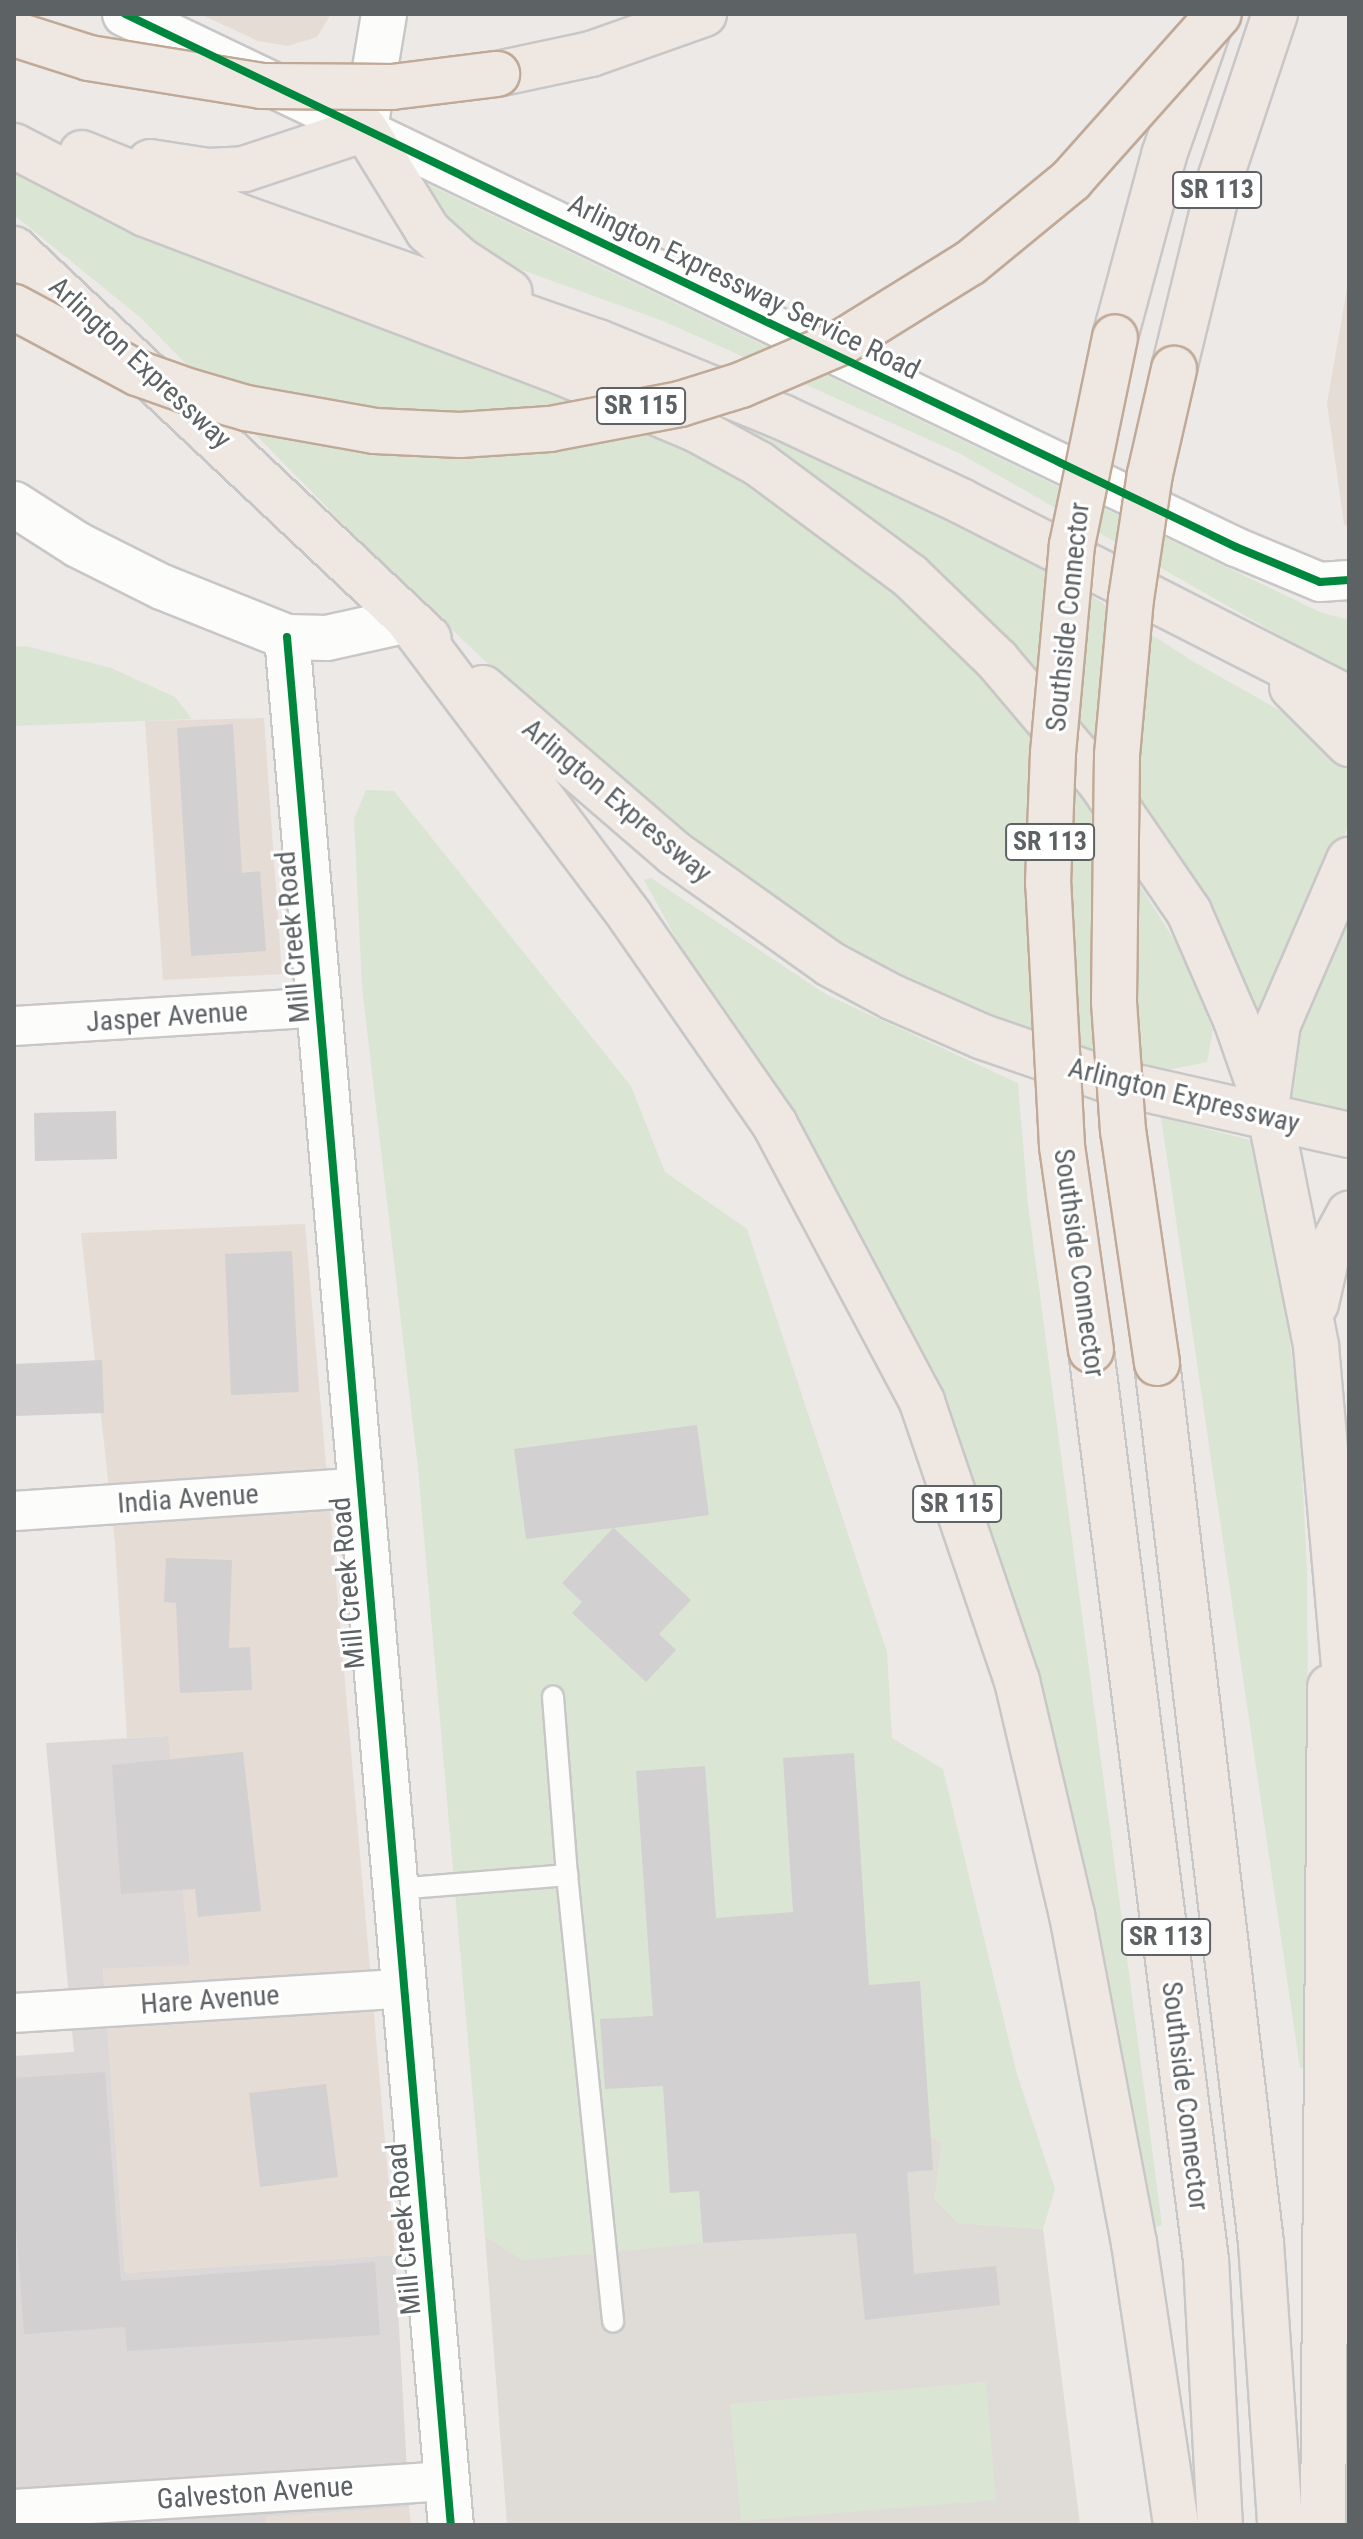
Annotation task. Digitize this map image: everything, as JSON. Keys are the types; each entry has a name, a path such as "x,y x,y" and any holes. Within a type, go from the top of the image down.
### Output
{"highway":[{"path":"14,34 89,58 261,86 392,87 497,74 591,54 704,14"},
{"path":"14,307 137,373 191,392 246,408 362,429 460,435 550,429 680,404 741,385 844,341 970,263 1071,180 1216,14"},
{"name":"Southside Connector","path":"1216,14 1164,155 1115,337 1072,545 1053,753 1048,883 1062,1146 1091,1350 1206,2260 1220,2525"},
{"name":"Southside Connector","path":"1275,14 1221,176 1150,474 1131,599 1117,755 1114,1001 1123,1131 1157,1363 1259,2228 1280,2525"},
{"path":"14,124 167,166 208,171 269,164 365,129 417,215 451,253 510,293 662,367 902,472 1349,699"},
{"path":"14,124 249,220 662,367"},
{"name":"SR 115","path":"14,146 85,187 157,219 561,372 699,431 759,464 910,576 997,660 1100,782 1189,912 1236,1020 1271,1120 1316,1346 1331,1560 1323,2525"},
{"name":"Arlington Expressway","path":"14,249 408,620 674,853 830,964 924,1012 1014,1049 1135,1088 1349,1135"},
{"name":"SR 115","path":"408,620 630,916 775,1125 922,1402 1017,1681 1072,1915 1134,2243 1176,2525"},
{"path":"1198,622 1300,693 1349,744"},
{"path":"1271,1120 1268,1069 1278,1024 1349,860"},
{"path":"1316,1346 1322,1270 1349,1214"},
{"path":"1331,1560 1349,1724"}],"street":[{"name":"Arlington Expressway Service Road","path":"125,14 1236,547 1320,582 1349,580"},
{"path":"365,129 384,14"},
{"path":"14,504 78,545 162,587 287,637 327,638 408,620"},
{"name":"Mill Creek Road","path":"287,637 451,2525"},
{"name":"Jasper Avenue","path":"14,1026 321,1007"},
{"name":"India Avenue","path":"14,1511 362,1487"},
{"name":"Hare Avenue","path":"14,2013 406,1988"},
{"name":"Galveston Avenue","path":"14,2509 447,2481"}],"lane":[{"path":"553,1697 567,1875 613,2322"},
{"path":"397,1889 567,1875"}],"shaded area":[{"path":"200,14 331,14 317,37 288,46 258,41"},
{"path":"1349,277 1349,528 1344,524 1327,403"},
{"path":"264,718 282,974 163,980 145,721"},
{"path":"305,1224 395,2255 125,2273 103,1969 190,1964 167,1736 127,1738 115,1544 81,1233"},
{"path":"168,1736 190,1965 103,1969 125,2273 395,2255 409,2507 266,2517 266,2525 14,2525 14,2056 74,2052 46,1743"},
{"path":"899,2118 942,2143 935,2199 958,2223 1043,2229 1080,2525 507,2525 485,2236 523,2260"},
{"path":"409,2507 411,2525 266,2525 265,2517"}],"green space":[{"path":"14,164 695,446 882,574 1019,710 1090,807 1182,952 1213,1030 1207,1062 1163,1071 1013,1026 905,981 732,875 559,732 373,554 141,318 14,215"},
{"path":"425,183 1320,612 1349,620 1349,675 959,453 663,321 497,261 456,237 424,192"},
{"path":"532,339 735,420 1029,556 1194,662 1295,719 1338,753 1349,771 1349,822 1338,856 1258,1017 1107,758 1065,702 1017,654"},
{"path":"26,646 111,668 175,697 192,719 14,726 14,647"},
{"path":"366,790 394,791 631,1086 665,1172 747,1229 887,1652 892,1738 943,1769 1017,2074 1055,2189 1043,2229 958,2223 935,2199 942,2143 900,2118 758,2238 523,2260 485,2236 418,1468 362,987 354,819"},
{"path":"651,878 827,995 1018,1083 1028,1204 1162,2225 1150,2229 1086,1924 813,1159 677,940 644,880"},
{"path":"1349,889 1349,1111 1331,1111 1291,1104 1283,1077 1291,1019"},
{"path":"1161,1117 1254,1141 1277,1242 1299,1412 1307,1572 1311,2070 1300,2068"},
{"path":"986,2382 996,2500 741,2521 730,2404"}],"building":[{"path":"233,724 242,873 260,871 266,951 191,956 177,728"},
{"path":"116,1111 117,1159 35,1161 34,1113"},
{"path":"292,1251 299,1392 231,1395 225,1254"},
{"path":"102,1360 104,1413 14,1416 14,1364"},
{"path":"697,1425 709,1515 614,1528 691,1600 659,1634 676,1650 646,1682 572,1613 582,1602 562,1583 613,1528 526,1539 514,1449"},
{"path":"166,1558 232,1560 229,1648 250,1647 252,1690 180,1693 176,1603 164,1602"},
{"path":"243,1752 261,1911 198,1917 195,1889 121,1894 112,1765"},
{"path":"854,1753 869,1985 920,1981 933,2170 907,2172 914,2274 996,2266 1000,2305 865,2320 856,2233 703,2243 699,2191 670,2193 663,2086 605,2089 600,2019 653,2016 636,1771 705,1766 716,1918 793,1912 783,1758"},
{"path":"105,2072 121,2281 375,2262 380,2335 127,2351 125,2327 24,2334 14,2198 14,2078"},
{"path":"326,2084 338,2177 260,2187 249,2093"}],"cycle path":[{"path":"125,14 1236,547 1320,582 1349,580"},
{"path":"287,637 451,2525"}]}
